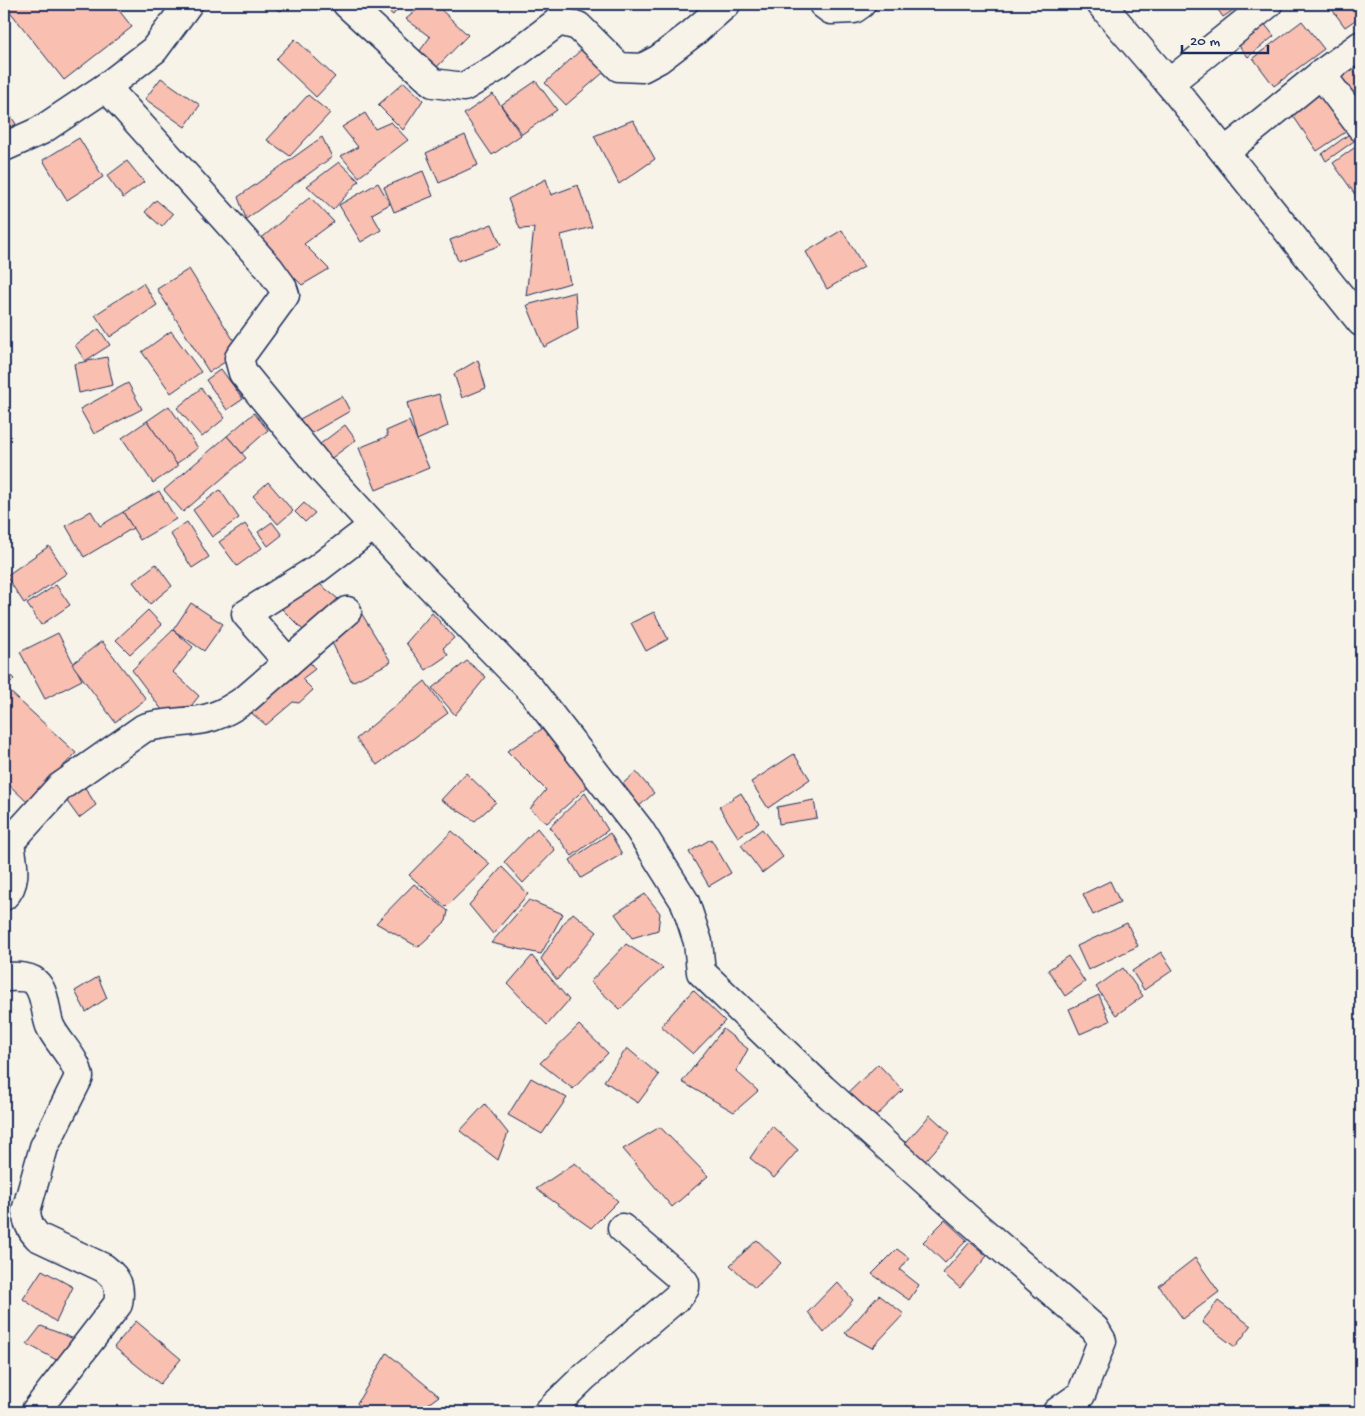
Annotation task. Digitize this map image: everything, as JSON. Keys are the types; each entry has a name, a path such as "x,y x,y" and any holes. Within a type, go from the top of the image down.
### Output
{"street":[{"path":"4,147 40,131 106,87 154,50 188,4"},
{"path":"346,4 433,83 464,87 498,67 559,21 578,26 619,67 642,68 658,59 686,38 726,4"},
{"path":"822,4 830,10 854,9 861,4"},
{"path":"1169,83 1268,4"},
{"path":"1114,8 1169,83 1361,322"},
{"path":"1225,152 1321,74 1361,45"},
{"path":"1321,74 1361,127"},
{"path":"106,87 269,268 282,286 285,295 239,358 242,373 318,465 373,526 531,690 639,830 685,902 698,942 702,972 823,1089 1095,1329 1102,1341 1081,1395 1057,1412"},
{"path":"288,662 246,614 317,569 373,526"},
{"path":"4,896 12,883 13,874 7,839 60,787 144,728 156,724 213,717 233,708 347,611"},
{"path":"4,977 30,979 37,983 41,990 51,1028 77,1068 79,1077 41,1154 26,1211 30,1229 38,1238 104,1268 113,1274 120,1294 118,1304 35,1412"},
{"path":"548,1412 581,1379 682,1294 685,1288 682,1278 622,1228"}],"building":[{"path":"4,4 114,4 132,27 64,80"},
{"path":"267,4 286,4 281,11"},
{"path":"379,4 401,4 393,15"},
{"path":"424,4 435,4 468,35 435,69 419,52 430,37 406,19"},
{"path":"1214,4 1242,4 1223,17"},
{"path":"1328,4 1361,4 1361,16 1345,27"},
{"path":"1259,17 1274,36 1248,57 1233,38"},
{"path":"1302,21 1324,49 1274,86 1253,58"},
{"path":"295,39 335,77 316,97 276,59"},
{"path":"582,49 604,72 566,105 545,83"},
{"path":"1350,67 1361,79 1361,95 1353,102 1334,82"},
{"path":"161,78 200,105 185,127 145,99"},
{"path":"536,81 557,110 522,134 501,105"},
{"path":"404,82 423,100 403,130 378,105"},
{"path":"1318,82 1350,129 1317,151 1285,104"},
{"path":"493,94 521,135 492,155 464,114"},
{"path":"308,95 330,113 290,156 267,140"},
{"path":"4,106 16,124 4,132"},
{"path":"365,113 375,129 391,122 408,140 359,177 341,156 358,147 342,127"},
{"path":"633,120 655,159 619,184 594,136"},
{"path":"1356,129 1361,136 1326,161 1322,154"},
{"path":"465,135 478,165 439,183 426,153"},
{"path":"322,137 332,157 246,219 238,197"},
{"path":"79,138 103,177 67,200 43,160"},
{"path":"1361,143 1361,203 1333,163"},
{"path":"127,161 144,182 123,198 107,176"},
{"path":"339,162 359,181 333,210 307,186"},
{"path":"423,171 433,196 394,212 384,187"},
{"path":"546,179 551,195 578,185 592,227 561,235 570,283 526,296 534,228 520,229 508,199"},
{"path":"378,183 390,204 372,214 381,230 361,242 339,205"},
{"path":"310,197 334,222 304,244 329,269 302,285 257,242"},
{"path":"156,200 173,214 162,227 145,212"},
{"path":"492,224 501,245 458,261 450,240"},
{"path":"842,230 864,267 827,289 806,252"},
{"path":"189,269 241,352 209,372 157,289"},
{"path":"143,283 157,305 110,337 95,315"},
{"path":"575,292 578,329 544,347 527,305"},
{"path":"99,329 110,345 85,361 75,345"},
{"path":"171,331 201,372 171,393 142,352"},
{"path":"107,357 113,385 79,393 74,364"},
{"path":"478,360 486,388 462,398 454,374"},
{"path":"221,369 243,399 227,410 206,380"},
{"path":"128,383 142,409 94,434 80,409"},
{"path":"201,388 225,418 202,437 177,408"},
{"path":"439,394 448,426 417,440 407,403"},
{"path":"342,396 350,411 308,435 300,419"},
{"path":"169,406 198,448 176,464 147,421"},
{"path":"254,413 268,430 242,453 227,436"},
{"path":"147,421 178,466 153,483 122,438"},
{"path":"409,421 429,468 376,490 359,448 388,436 386,431"},
{"path":"345,425 356,440 325,463 315,448"},
{"path":"227,436 246,458 183,512 164,490"},
{"path":"268,482 293,511 278,524 253,496"},
{"path":"220,490 239,518 212,537 193,510"},
{"path":"159,491 176,519 140,540 123,512"},
{"path":"304,503 315,513 305,522 295,512"},
{"path":"91,511 100,526 123,512 133,528 84,557 66,526"},
{"path":"187,522 209,557 192,568 170,533"},
{"path":"272,522 282,535 268,546 258,532"},
{"path":"245,524 262,548 237,566 219,542"},
{"path":"49,546 67,573 24,603 6,576"},
{"path":"156,564 172,586 150,604 133,582"},
{"path":"310,576 343,603 308,635 279,606"},
{"path":"56,585 70,605 41,625 27,604"},
{"path":"191,603 223,624 204,651 173,630"},
{"path":"357,606 391,662 352,682 327,633"},
{"path":"148,610 162,625 130,654 116,640"},
{"path":"654,612 668,639 646,651 631,623"},
{"path":"432,613 454,638 443,648 448,655 426,670 406,643"},
{"path":"173,630 193,647 173,672 199,696 191,706 168,718 132,670"},
{"path":"58,633 82,680 45,699 20,652"},
{"path":"102,641 146,699 115,722 72,664"},
{"path":"304,655 315,669 302,679 313,690 299,703 293,702 266,725 243,706"},
{"path":"467,661 486,677 455,715 432,688"},
{"path":"4,669 14,679 4,689"},
{"path":"425,681 448,713 377,765 356,739"},
{"path":"6,688 76,753 28,803 4,780 4,690"},
{"path":"542,729 588,786 547,823 530,809 546,790 507,751"},
{"path":"794,754 810,779 768,808 751,782"},
{"path":"636,772 654,793 637,808 619,787"},
{"path":"466,773 496,802 475,821 441,800"},
{"path":"84,786 96,805 79,818 66,800"},
{"path":"585,793 608,830 572,856 550,827"},
{"path":"741,793 759,823 738,837 719,807"},
{"path":"814,800 817,818 779,824 777,807"},
{"path":"537,828 555,850 523,883 504,862"},
{"path":"762,829 783,857 762,873 741,845"},
{"path":"452,831 490,864 446,907 409,875"},
{"path":"610,833 622,854 581,878 570,860"},
{"path":"711,839 731,873 709,886 689,852"},
{"path":"502,867 528,894 493,934 469,905"},
{"path":"1110,881 1120,902 1093,915 1083,894"},
{"path":"414,884 448,911 446,921 418,947 376,923"},
{"path":"645,894 660,913 658,930 632,938 615,914"},
{"path":"529,900 563,914 541,954 491,943"},
{"path":"573,913 597,932 557,980 541,959 563,924"},
{"path":"1127,923 1138,946 1088,970 1077,946"},
{"path":"626,944 663,968 620,1009 590,982"},
{"path":"1161,952 1173,970 1144,990 1132,971"},
{"path":"532,956 569,1000 547,1025 508,984"},
{"path":"1068,956 1085,982 1065,996 1048,970"},
{"path":"1123,968 1143,996 1116,1015 1096,987"},
{"path":"98,977 107,998 86,1012 75,991"},
{"path":"693,990 725,1021 693,1054 661,1026"},
{"path":"1099,995 1110,1021 1080,1034 1069,1009"},
{"path":"4,1002 9,1026 4,1027"},
{"path":"579,1025 608,1053 573,1089 540,1063"},
{"path":"723,1029 748,1049 736,1071 758,1091 734,1112 682,1082"},
{"path":"627,1048 659,1075 638,1103 604,1081"},
{"path":"878,1064 903,1090 868,1124 843,1098"},
{"path":"531,1078 567,1098 542,1134 508,1115"},
{"path":"485,1104 508,1133 498,1160 460,1131"},
{"path":"930,1115 950,1133 921,1166 901,1148"},
{"path":"772,1126 798,1150 774,1178 750,1158"},
{"path":"660,1127 708,1176 672,1207 623,1149"},
{"path":"575,1163 618,1201 591,1228 536,1189"},
{"path":"945,1220 967,1240 945,1263 923,1242"},
{"path":"757,1240 781,1263 755,1288 730,1265"},
{"path":"970,1242 987,1256 960,1288 943,1273"},
{"path":"897,1249 909,1258 900,1270 919,1285 909,1300 872,1274"},
{"path":"1195,1258 1219,1292 1183,1319 1159,1286"},
{"path":"42,1270 73,1287 56,1322 23,1299"},
{"path":"837,1282 853,1300 824,1333 808,1312"},
{"path":"879,1295 904,1314 872,1348 845,1333"},
{"path":"1218,1301 1251,1326 1235,1347 1202,1322"},
{"path":"136,1321 181,1359 160,1384 114,1347"},
{"path":"41,1326 77,1340 62,1363 27,1344"},
{"path":"387,1353 439,1396 417,1412 363,1412 357,1403"}]}
